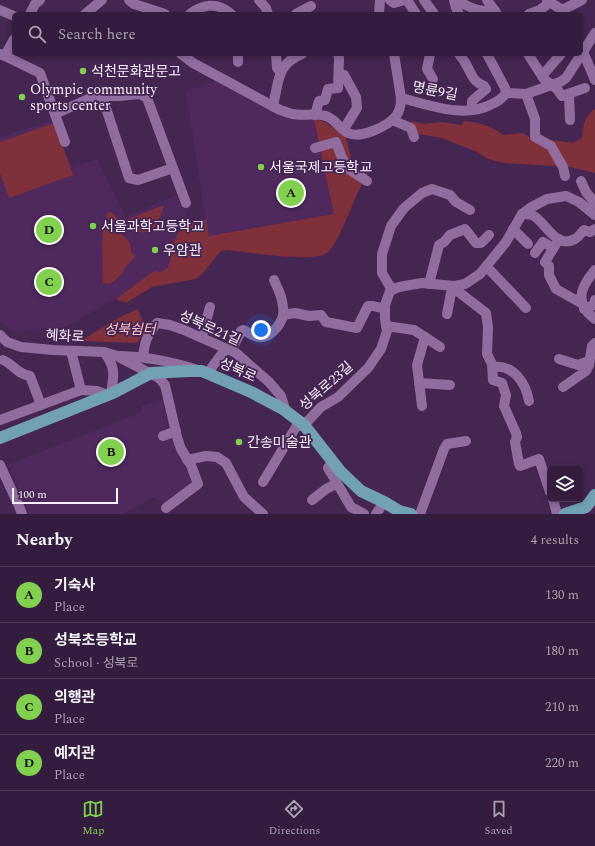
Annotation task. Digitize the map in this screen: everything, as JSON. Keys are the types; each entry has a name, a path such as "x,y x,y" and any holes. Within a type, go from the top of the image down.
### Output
{"main road":[{"name":"성북로","path":"0,438 109,394 151,374 189,371 206,372 252,392 286,412 304,425 340,471 361,491 384,502 398,511 411,514"},
{"path":"565,514 586,507 594,500"}],"street":[{"path":"31,12 35,4 40,0"},
{"path":"88,12 102,0"},
{"path":"129,0 134,4 148,7 160,12"},
{"path":"379,12 380,0"},
{"path":"390,0 394,3 406,0 415,12"},
{"path":"424,0 433,12"},
{"path":"456,0 473,9 496,12"},
{"path":"452,12 456,0"},
{"path":"456,0 456,8 458,12"},
{"path":"487,0 496,12"},
{"path":"534,12 540,10 549,1 562,10 582,0"},
{"path":"194,12 206,5 217,6 228,12"},
{"path":"300,12 311,7"},
{"path":"0,10 12,15"},
{"path":"595,33 583,52 595,80"},
{"path":"12,42 2,55 40,73 65,142"},
{"path":"183,56 193,64 280,110 292,114 330,117 349,133 361,134 375,130 392,120 397,115 401,105 401,98"},
{"path":"276,56 277,68 281,72"},
{"path":"273,105 278,77 283,68 297,56"},
{"path":"315,115 319,101 325,100 328,89 338,88 338,56"},
{"name":"명륜9길","path":"394,56 401,98 451,110 472,109 487,106 503,98 506,93"},
{"path":"430,56 427,69 433,79"},
{"path":"460,56 477,83 484,86 486,89 472,101 472,109"},
{"path":"488,56 505,88 506,93 526,94 550,84 560,82 566,78 580,56"},
{"path":"529,56 542,76 557,89 562,96 586,88"},
{"path":"542,76 559,56"},
{"path":"339,74 344,75 356,97 357,108 344,129"},
{"path":"55,114 94,96 140,94 147,98 186,203"},
{"path":"526,94 535,119 535,137 551,146 563,167 565,176"},
{"path":"569,94 570,120"},
{"path":"104,95 104,102 129,178 138,180 173,168"},
{"path":"392,120 411,128 414,137"},
{"path":"315,148 336,142 342,158 350,170 367,181"},
{"path":"581,181 586,192 595,202"},
{"path":"470,210 456,202 450,196 432,189 422,193 404,208 391,226 382,254 382,273 389,285 394,289 422,283 454,286 465,284 480,274 506,242 522,214 547,199 566,196 579,202 595,215"},
{"path":"522,214 532,215 544,224 554,237 559,239 569,241 575,239 584,230 590,232 595,230"},
{"path":"429,284 439,245 450,235 465,229 476,244 481,244 489,235"},
{"path":"513,229 528,244"},
{"path":"559,239 545,262 550,266 549,275 556,289 583,306 594,305 595,300"},
{"path":"535,253 543,242 553,248"},
{"path":"486,266 526,308"},
{"path":"595,270 586,281 583,306 586,313 595,319"},
{"path":"117,356 143,356 172,362 206,372 224,351 229,349 235,343 241,331 243,330 258,337 266,336 270,334 278,325 283,315 282,298 274,280"},
{"path":"448,314 451,293 454,286"},
{"path":"454,286 460,293 486,313 488,327 487,354 493,367 493,380 502,383 506,395 504,406 516,433 517,437 515,442 519,464 520,466 540,459 547,482"},
{"name":"성북로23길","path":"304,425 321,407 338,397 368,368 381,349 386,331 385,305 390,291 394,289"},
{"path":"283,315 295,312 310,316 321,315 326,322 357,328 368,306 385,309"},
{"path":"202,336 210,307"},
{"name":"성북로21길","path":"143,356 145,344 149,334 157,323 170,325 202,336 236,352 246,360 281,396 286,412"},
{"path":"386,326 414,330 440,347"},
{"name":"혜화로","path":"0,335 7,342 21,347 104,352 117,356 151,374"},
{"path":"422,406 417,365 425,337"},
{"path":"563,387 586,371 592,346 595,343"},
{"path":"71,351 81,390"},
{"path":"0,420 81,390 97,391 109,394 114,376 112,363 104,352"},
{"path":"559,359 578,365 589,361"},
{"path":"3,360 8,362 21,374 30,376 41,405"},
{"path":"493,367 511,370 519,378 527,391 529,401"},
{"path":"151,374 159,378 165,385 181,449 191,465 198,484 166,508"},
{"path":"419,382 450,385"},
{"path":"263,482 296,427 304,425"},
{"path":"163,436 176,431"},
{"path":"420,514 447,444 466,441"},
{"path":"187,460 206,456 216,457 226,463 244,497 264,514"},
{"path":"333,461 328,468 336,484 351,507 364,514"},
{"path":"0,465 22,514"},
{"path":"312,500 326,489 336,484"},
{"path":"376,514 384,502"},
{"path":"554,502 557,514"}],"shaded area":[{"name":"서울국제고등학교","path":"219,81 314,119 335,214 208,236 186,91"},
{"name":"서울과학고등학교","path":"52,121 72,167 97,159 126,217 176,195 190,223 183,228 168,268 68,326 16,332 0,321 0,137"},
{"path":"164,400 168,428 162,434 172,437 187,465 192,484 166,506 154,497 123,514 28,514 26,503 8,465 142,412 142,406"}],"green space":[{"path":"595,109 595,173 570,167 504,163 488,159 475,151 442,138 418,134 414,130 411,121 424,124 442,122 461,125 464,121 480,123 503,135 524,133 536,143 551,140 573,143 582,138 586,118"},
{"path":"314,119 325,122 346,137 354,170 372,166 359,190 336,242 327,253 320,256 295,257 228,250 221,251 203,273 196,279 152,287 126,303 116,299 154,271 160,272 168,268 171,258 168,256 177,235 190,224 206,219 209,236 334,214"},
{"path":"54,123 73,175 9,198 0,173 0,142"},
{"path":"164,205 155,231 135,231 123,227 106,217 107,213 111,212 120,221"},
{"path":"103,225 118,232 126,238 131,247 131,252 135,256 123,270 124,272 110,284 103,283"},
{"name":"성북쉼터","path":"138,309 146,331 137,343 81,341 118,318"}],"place":[{"name":"석천문화관문고","path":"83,71"},
{"name":"Olympic community sports center","path":"22,97"},
{"name":"서울국제고등학교","path":"261,167"},
{"name":"기숙사","path":"291,193"},
{"name":"서울과학고등학교","path":"93,226"},
{"name":"예지관","path":"49,230"},
{"name":"우암관","path":"155,250"},
{"name":"의행관","path":"49,282"},
{"name":"간송미술관","path":"239,442"},
{"name":"성북초등학교","path":"111,452"}]}
